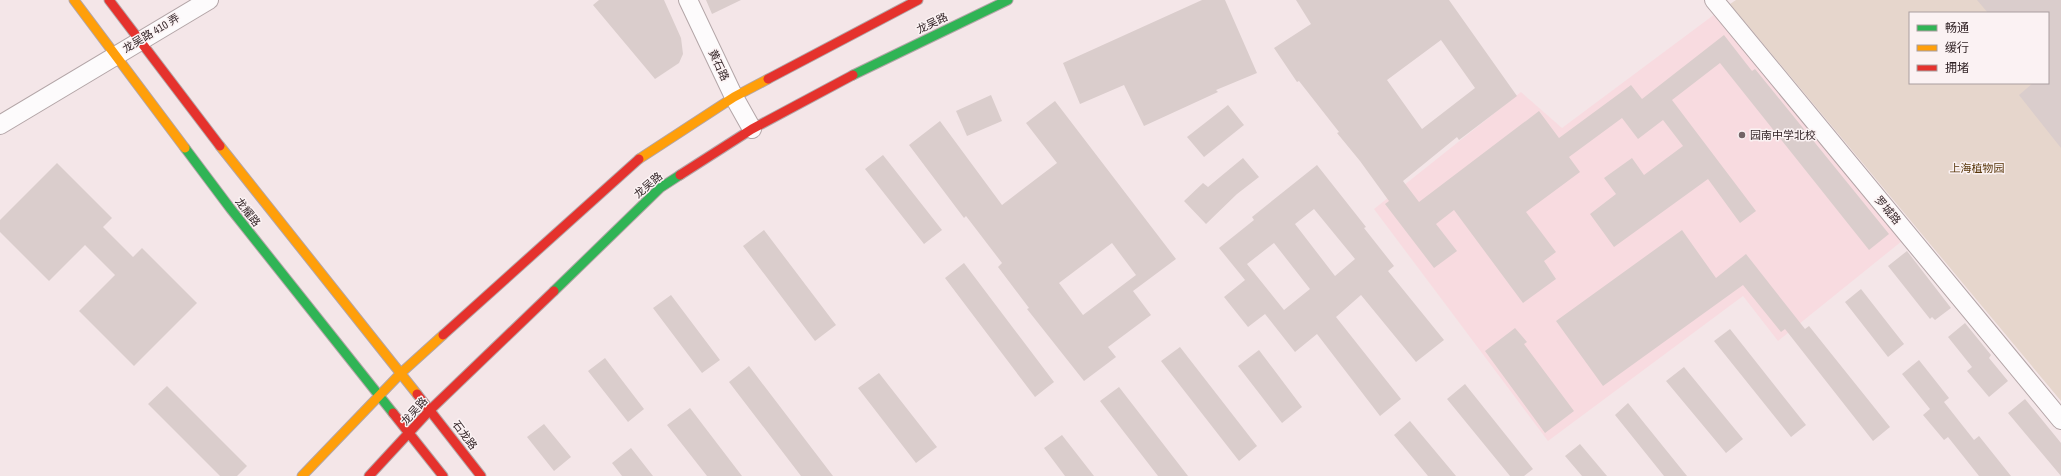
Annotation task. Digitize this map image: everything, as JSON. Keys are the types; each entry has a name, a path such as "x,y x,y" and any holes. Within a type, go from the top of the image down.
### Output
{"main road":[{"name":"龙耀路","path":"74,0 230,208 410,433"},
{"name":"龙耀路","path":"109,0 138,41 255,193 430,410"},
{"path":"302,476 401,373 642,156 734,97 918,0"},
{"name":"龙吴路","path":"369,476 430,410 660,188 752,129 830,86 1008,0"},
{"name":"石龙路","path":"430,410 481,476"},
{"path":"410,433 443,476"}],"street":[{"name":"龙吴路 410 弄","path":"0,124 209,0"},
{"name":"黄石路","path":"688,0 734,97 752,129"},
{"name":"罗城路","path":"1714,0 2061,420"}],"shaded area":[{"path":"1715,14 1902,241 1778,341 1743,296 1548,441 1374,209 1521,92 1562,128"}],"green space":[{"name":"上海植物园","path":"1736,0 2061,0 2061,401 1730,4"}],"building":[{"path":"599,0 664,0 681,38 683,54 679,63 655,79 593,5"},
{"path":"706,0 741,0 712,14"},
{"path":"1202,0 1225,0 1257,73 1216,90 1218,92 1144,126 1124,85 1080,104 1063,63"},
{"path":"1296,0 1449,0 1517,96 1459,140 1457,137 1403,181 1419,202 1539,111 1559,138 1631,85 1642,99 1724,35 1752,71 1755,69 1889,234 1869,250 1720,63 1672,100 1756,211 1740,223 1708,179 1614,247 1590,214 1616,194 1604,178 1632,158 1644,175 1683,146 1663,120 1638,139 1622,118 1569,157 1580,172 1526,212 1556,252 1544,261 1556,279 1523,303 1454,210 1436,224 1457,251 1434,268 1385,204 1389,201 1360,161 1337,133 1339,132 1299,81 1297,82 1274,48 1311,24","holes":["1441,40 1475,88 1422,129 1387,80"]},
{"path":"1977,0 2061,0 2061,148 2019,95 2032,84 2049,84 2049,12 1987,12"},
{"path":"991,95 1002,121 967,136 956,111"},
{"path":"1055,101 1176,259 1133,291 1151,315 1108,347 1116,357 1084,381 1027,309 1029,308 998,267 1002,263 966,216 964,218 909,145 940,121 1002,205 1057,163 1026,123","holes":["1112,243 1136,275 1083,315 1059,283"]},
{"path":"1228,105 1244,125 1204,157 1187,137"},
{"path":"883,155 942,230 924,244 865,169"},
{"path":"1243,158 1259,177 1237,194 1206,224 1184,201 1203,183 1208,187"},
{"path":"57,163 112,218 103,227 133,257 142,248 197,303 134,366 79,311 115,275 85,245 49,281 0,232 0,220"},
{"path":"1317,165 1366,227 1364,228 1394,266 1388,271 1444,340 1416,362 1361,295 1336,317 1401,399 1380,416 1317,334 1295,352 1265,314 1248,327 1224,297 1245,280 1219,248 1254,220 1252,217","holes":["1314,209 1355,259 1335,276 1295,224","1274,243 1310,289 1284,310 1247,264"]},
{"path":"764,230 836,325 815,341 743,246"},
{"path":"1682,230 1716,278 1746,254 1805,329 1809,326 1890,427 1873,441 1785,329 1781,332 1743,285 1603,386 1556,321"},
{"path":"1907,251 1951,308 1935,320 1932,317 1930,319 1888,266"},
{"path":"964,263 1054,382 1035,397 945,278"},
{"path":"1861,289 1904,344 1888,357 1845,302"},
{"path":"671,295 720,360 702,373 653,308"},
{"path":"1965,323 1991,355 1989,358 2008,381 1989,397 1967,371 1972,367 1948,337"},
{"path":"1515,328 1527,342 1524,344 1574,411 1545,433 1485,351"},
{"path":"1730,329 1806,425 1791,437 1714,341"},
{"path":"1180,347 1257,446 1239,461 1161,361"},
{"path":"1259,350 1302,407 1282,423 1238,366"},
{"path":"605,358 644,409 628,422 588,371"},
{"path":"1919,360 1949,398 1944,402 1974,440 1979,436 2011,476 1979,476 1948,437 1944,440 1923,415 1930,409 1902,374"},
{"path":"749,366 833,476 801,476 729,382"},
{"path":"1684,367 1743,439 1726,453 1666,381"},
{"path":"879,373 937,447 916,463 858,388"},
{"path":"1465,384 1533,469 1524,476 1510,476 1447,399"},
{"path":"167,386 247,466 237,476 220,476 148,404"},
{"path":"1119,387 1188,476 1158,476 1100,401"},
{"path":"2025,399 2061,443 2061,476 2008,413"},
{"path":"1628,403 1687,476 1664,476 1615,415"},
{"path":"690,408 742,476 707,476 667,425"},
{"path":"1410,421 1456,476 1428,476 1394,435"},
{"path":"544,424 571,457 554,471 527,437"},
{"path":"1062,435 1094,476 1065,476 1044,448"},
{"path":"1580,444 1607,476 1582,476 1565,456"},
{"path":"631,448 653,476 622,476 612,463"}],"traffic: fast":[{"path":"853,75 1008,0"},
{"path":"185,148 230,208 393,413"},
{"path":"554,291 660,188 680,175"}],"traffic: slow":[{"path":"74,0 185,148"},
{"path":"639,159 734,97 768,79"},
{"path":"220,146 417,394"},
{"path":"302,476 401,373 443,335"}],"traffic: jam":[{"path":"109,0 220,146"},
{"path":"768,79 918,0"},
{"path":"680,175 752,129 853,75"},
{"path":"443,335 639,159"},
{"path":"369,476 430,410 554,291"},
{"path":"417,394 481,476"},
{"path":"393,413 443,476"}],"place":[{"name":"园南中学北校","path":"1742,135"}]}
